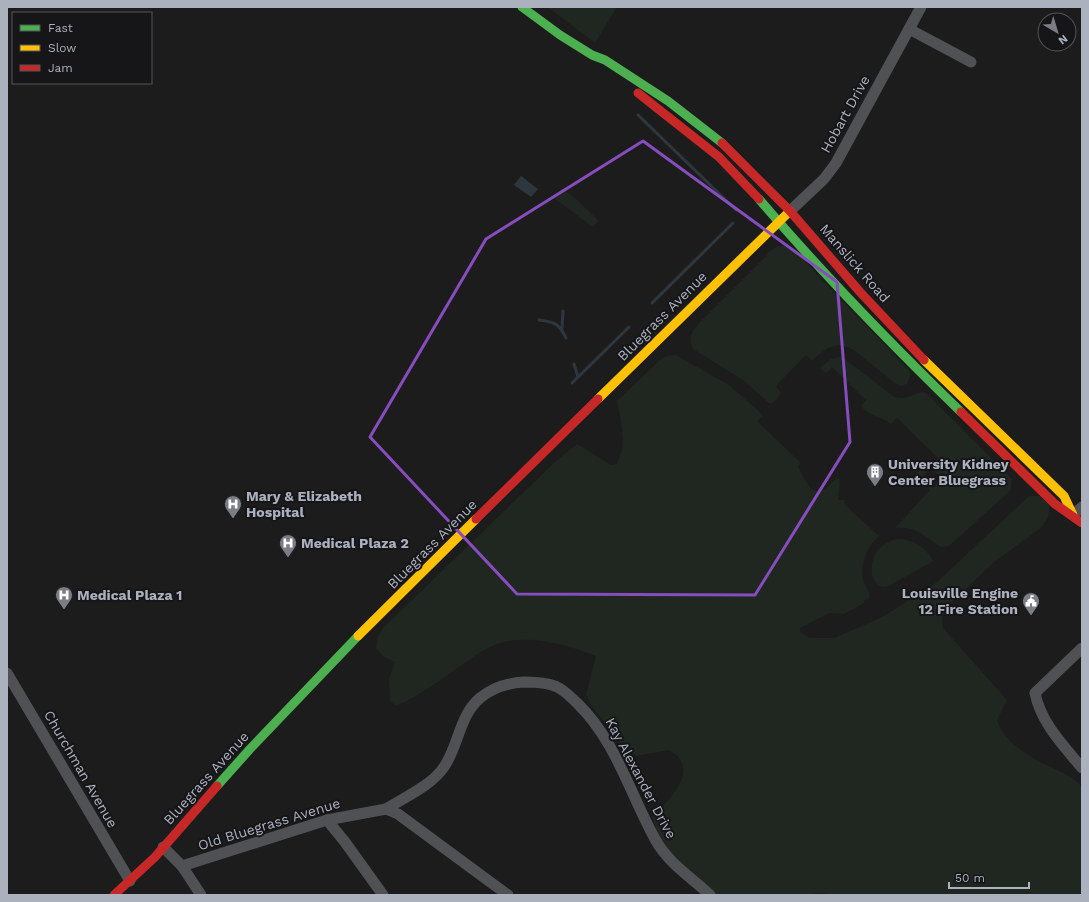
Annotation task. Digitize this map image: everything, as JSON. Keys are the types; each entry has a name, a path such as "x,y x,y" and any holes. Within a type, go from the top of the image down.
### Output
{"main road":[{"name":"Manslick Road","path":"522,7 560,35 592,55 606,60 668,101 723,144 790,211 910,346 1064,496 1073,515"},
{"name":"Manslick Road","path":"592,55 600,66 659,108 719,157 748,186 778,222 917,369 1055,504 1073,515 1082,523"},
{"name":"Hobart Drive","path":"778,222 790,211"},
{"name":"Bluegrass Avenue","path":"114,895 163,847 250,749 330,664 778,222"}],"street":[{"name":"Hobart Drive","path":"790,211 824,179 836,163 921,7"},
{"path":"909,29 971,62"},
{"path":"1073,515 1082,507"},
{"path":"1082,648 1035,693 1037,703 1050,728 1082,768"},
{"name":"Churchman Avenue","path":"7,673 130,881"},
{"name":"Kay Alexander Drive","path":"386,809 438,774 450,757 470,707 480,698 494,688 512,683 529,682 548,685 559,688 568,694 591,717 617,759 655,839 663,852 710,895"},
{"path":"386,809 398,814 508,895"},
{"name":"Old Bluegrass Avenue","path":"182,866 327,820 386,809"},
{"path":"327,820 345,842 383,895"},
{"path":"163,847 182,866 201,895"}],"highlighted area":[{"path":"643,141 837,282 850,442 755,595 517,594 370,437 486,239"}],"shaded area":[{"path":"548,7 617,7 595,43"},
{"path":"521,176 538,189 531,197 514,185"},
{"path":"562,188 597,219 598,221 593,227 555,199"},
{"path":"790,246 909,370 910,376 907,384 901,386 896,384 854,350 848,347 836,346 826,349 812,361 806,355 776,386 781,393 772,404 743,380 693,349 690,338 692,332 699,323 768,254 767,253 776,247"},
{"path":"676,355 729,385 763,415 757,421 801,463 798,467 810,487 818,491 830,485 837,478 840,479 838,500 845,500 844,504 879,536 871,545 865,556 862,573 870,597 864,601 864,603 844,614 829,613 800,628 800,632 810,638 835,638 884,616 937,582 1029,496 1039,496 1050,505 1048,517 1042,527 993,563 950,604 942,617 943,628 1007,700 997,720 1007,737 1022,751 1071,777 1082,787 1082,895 832,895 822,893 800,895 716,895 677,860 660,837 655,826 653,816 671,797 681,781 683,765 679,758 669,750 636,756 622,746 591,705 586,694 596,656 574,648 539,640 515,640 497,644 479,653 412,698 396,706 390,701 389,679 395,662 384,657 376,648 377,638 385,626 555,462 577,444 611,465 617,464 623,447 622,429 617,401 661,359 667,356"},
{"path":"840,357 845,359 893,396 903,398 922,392 926,393 1012,479 1011,490 949,546 941,547 915,530 895,528 930,490 915,475 922,468 927,472 922,478 933,488 941,479 931,466 938,458 897,418 891,424 863,409 861,406 866,400 832,367 826,373 820,368 831,359"},
{"path":"896,539 907,540 918,544 926,551 933,561 889,586 882,587 874,580 872,575 872,563 879,549"}],"waterway":[{"path":"638,115 736,210"},
{"path":"652,303 733,223"},
{"path":"562,328 563,311"},
{"path":"539,320 556,324 566,338"},
{"path":"572,383 629,327"},
{"path":"574,364 578,377"}],"traffic: fast":[{"path":"522,7 560,35 592,55 605,60 668,101 722,143"},
{"path":"759,199 857,308 961,412"},
{"path":"217,786 250,749 358,636"}],"traffic: slow":[{"path":"598,399 790,211"},
{"path":"924,360 1064,496 1073,515"},
{"path":"358,636 476,519"}],"traffic: jam":[{"path":"638,93 719,157 759,199"},
{"path":"722,143 790,211 860,292 924,360"},
{"path":"476,519 598,399"},
{"path":"961,412 1055,504 1082,523"},
{"path":"114,895 155,857 217,786"}],"place":[{"name":"University Kidney Center Bluegrass","path":"875,487"},
{"name":"Mary & Elizabeth Hospital","path":"233,519"},
{"name":"Medical Plaza 2","path":"288,558"},
{"name":"Medical Plaza 1","path":"64,610"},
{"name":"Louisville Engine 12 Fire Station","path":"1031,616"}]}
